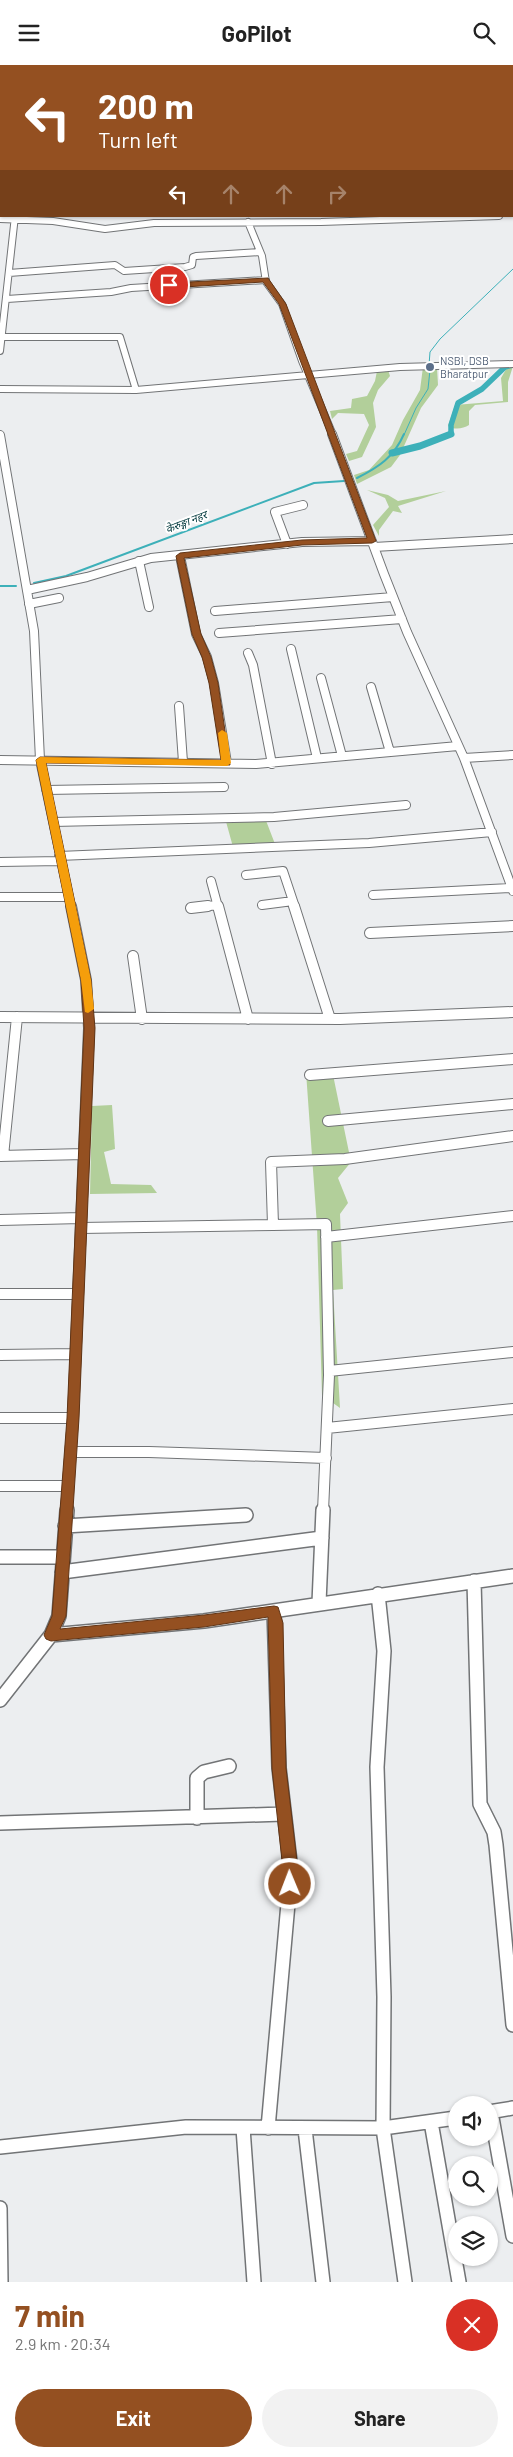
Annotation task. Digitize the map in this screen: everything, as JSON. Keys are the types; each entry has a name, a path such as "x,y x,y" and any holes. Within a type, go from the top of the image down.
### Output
{"street":[{"path":"0,219 15,218 52,221 105,229 154,223 228,219 248,223 464,217"},
{"path":"0,351 2,317 6,299 15,218"},
{"path":"248,223 260,252 266,279 282,304 308,375 341,455 393,597 464,758 512,889 373,895"},
{"path":"8,273 115,265 120,271 186,267 194,263 193,257 196,256 260,252"},
{"path":"6,299 266,279"},
{"path":"2,337 120,337 136,390"},
{"path":"0,389 136,390 400,367 513,364"},
{"path":"0,435 2,467 34,631 40,760 86,980 89,1019 73,1418 59,1616 51,1635 0,1700"},
{"path":"287,544 275,512 303,505"},
{"path":"27,590 87,577 139,561 287,544 373,544 513,539"},
{"path":"180,556 196,634 207,657 214,683 227,763"},
{"path":"139,561 149,607"},
{"path":"215,611 393,597"},
{"path":"29,604 59,598"},
{"path":"219,633 402,619"},
{"path":"291,649 318,758"},
{"path":"248,653 253,665 272,764"},
{"path":"321,678 342,756"},
{"path":"371,687 390,752"},
{"path":"179,706 183,762"},
{"path":"0,760 272,764 318,758 458,746"},
{"path":"464,758 513,755"},
{"path":"46,790 224,787"},
{"path":"53,821 274,817 406,805"},
{"path":"0,862 369,843 492,832"},
{"path":"246,875 284,871 330,1019"},
{"path":"211,881 243,994 248,1019"},
{"path":"0,897 68,897"},
{"path":"262,905 293,901"},
{"path":"191,908 218,905"},
{"path":"370,933 513,925"},
{"path":"134,956 142,1019"},
{"path":"0,1017 330,1019 513,1012"},
{"path":"17,1017 1,1156 84,1154"},
{"path":"310,1075 513,1059"},
{"path":"328,1121 513,1104"},
{"path":"273,1225 271,1162 345,1159 513,1136"},
{"path":"326,1237 513,1216"},
{"path":"0,1220 81,1223 326,1224 329,1371 319,1603"},
{"path":"0,1294 78,1293"},
{"path":"329,1371 513,1352"},
{"path":"0,1355 76,1354"},
{"path":"327,1428 513,1409"},
{"path":"0,1418 73,1418"},
{"path":"71,1452 149,1452 326,1459"},
{"path":"0,1486 68,1486"},
{"path":"65,1526 246,1515"},
{"path":"62,1572 322,1538"},
{"path":"0,1557 63,1557"},
{"path":"51,1635 204,1621 378,1594 513,1576"},
{"path":"474,1581 480,1803 494,1832 496,1845 513,2025"},
{"path":"378,1594 384,1651 377,1767 384,1997 383,2128 405,2282"},
{"path":"268,2128 291,1870 279,1768 276,1623 274,1611"},
{"path":"198,1818 197,1778 204,1772 230,1766"},
{"path":"0,1823 283,1814"},
{"path":"498,2111 513,2108"},
{"path":"0,2147 186,2127 383,2128 448,2119"},
{"path":"430,2122 459,2282"},
{"path":"242,2128 254,2282"},
{"path":"305,2129 323,2282"},
{"path":"496,2146 513,2236"},
{"path":"0,2208 1,2282"}],"green space":[{"path":"508,366 513,366 508,382 508,402 475,405 469,411 469,425 458,429 448,426 455,405 503,401 501,378"},
{"path":"423,367 437,367 438,385 421,408 400,455 391,467 357,484 354,475 369,470 392,445 403,420 420,390"},
{"path":"388,370 390,376 378,390 373,403 376,427 362,457 349,461 346,454 357,451 369,425 364,414 338,413 332,419 330,411 351,408 352,399 367,396 375,381 377,371"},
{"path":"367,490 388,495 398,501 446,491 398,506 402,513 393,511 379,530 379,536 373,525 389,507 385,498"},
{"path":"225,818 265,818 275,844 233,847"},
{"path":"332,1070 351,1162 338,1178 348,1203 340,1214 343,1289 333,1290 340,1408 322,1395 317,1226 306,1072"},
{"path":"112,1105 115,1149 104,1152 111,1184 151,1185 157,1193 90,1194 92,1106"}],"waterway":[{"path":"429,365 430,352 440,339 513,269"},
{"path":"451,434 451,425 458,403 482,389 505,367 513,365"},
{"path":"404,435 416,408 428,389 430,370"},
{"path":"357,478 385,461 396,449 404,434"},
{"path":"392,453 420,446 451,434"},
{"name":"केरुङ्गा नहर","path":"34,583 66,576 314,483 344,481"},
{"path":"0,586 16,586"}],"slow traffic":[{"path":"88,1009 86,980 40,760 54,762 148,761 227,763 222,733"}],"place":[{"name":"NSBI, DSB Bharatpur","path":"430,367"}],"route":[{"path":"169,285 266,279 266,282 282,304 302,361 341,455 372,541 302,542 180,556 196,634 207,657 214,683 214,693 227,763 148,761 54,762 40,760 86,980 90,1028 73,1418 59,1616 51,1635 134,1629 274,1611 276,1623 279,1768 291,1870 290,1884"}]}
